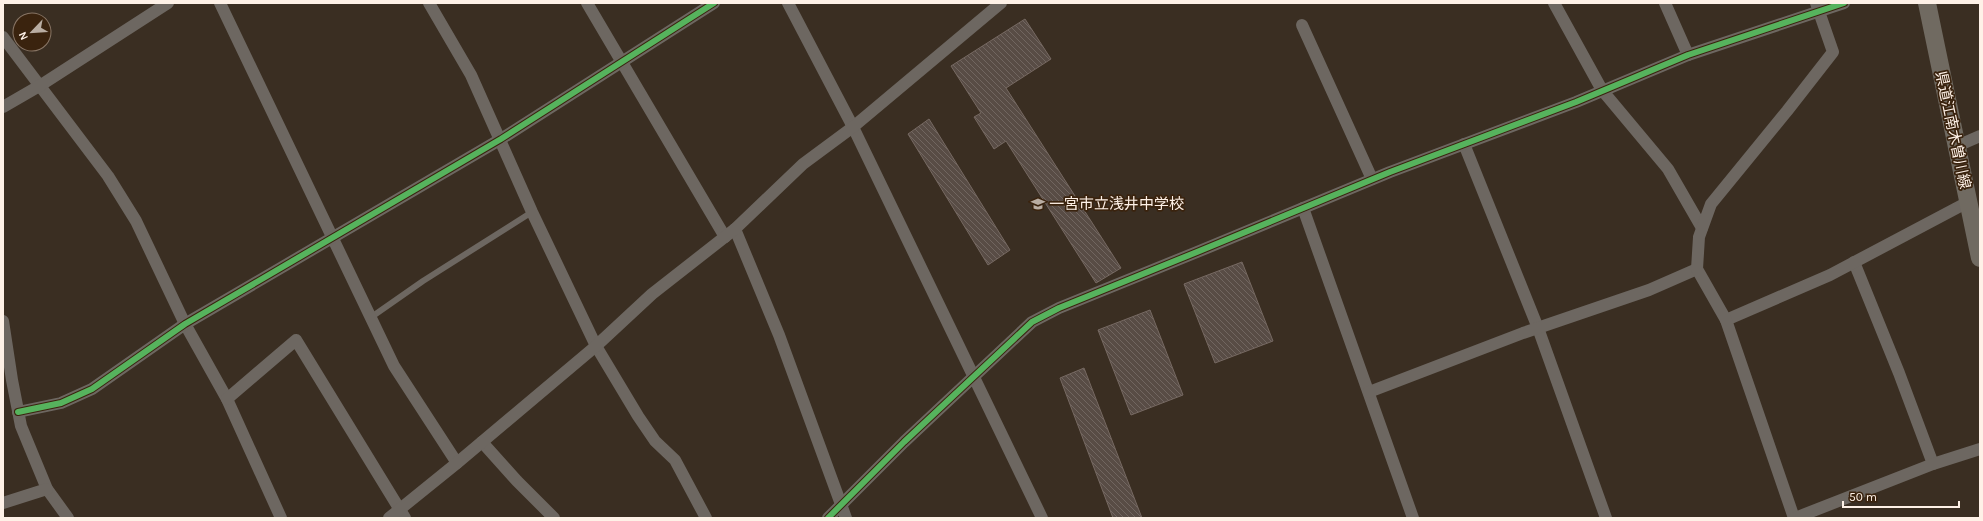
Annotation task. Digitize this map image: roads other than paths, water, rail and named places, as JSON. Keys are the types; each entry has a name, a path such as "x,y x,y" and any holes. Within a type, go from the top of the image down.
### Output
{"main road":[{"name":"県道江南木曽川線","path":"1927,3 1980,258"}],"street":[{"path":"3,107 41,85 168,3"},
{"path":"220,3 394,366 457,463"},
{"path":"429,3 471,75 501,139 532,212 596,346 638,416 655,441 675,460 706,518"},
{"path":"587,3 725,236"},
{"path":"18,412 61,403 92,389 185,324 501,139 714,3"},
{"path":"788,3 853,127 975,376 1042,518"},
{"path":"389,518 403,514 457,463 596,346 652,294 735,229 803,164 853,127 1001,3"},
{"path":"1554,3 1602,90 1668,169 1702,228"},
{"path":"1665,3 1688,55"},
{"path":"828,518 904,442 1032,322 1058,308 1372,179 1576,102 1688,55 1817,7 1844,3"},
{"path":"1817,7 1833,52 1778,123 1711,204 1699,237 1698,269 1726,320 1794,518 1933,464 1980,449"},
{"path":"1302,25 1372,179"},
{"path":"3,36 108,176 136,221 185,324 227,399 281,518"},
{"path":"1957,146 1980,136"},
{"path":"1464,144 1538,328 1606,518"},
{"path":"1726,320 1830,275 1968,202"},
{"path":"1303,208 1413,518"},
{"path":"735,229 779,335 846,518"},
{"path":"1854,262 1899,373 1933,464"},
{"path":"1369,392 1538,328 1649,290 1698,269"},
{"path":"3,321 4,335 21,426 47,489 68,518"},
{"path":"227,399 296,340 403,514"},
{"path":"482,442 517,482 554,518"},
{"path":"3,503 47,489"}],"lane":[{"path":"370,318 423,281 532,212"}],"place":[{"name":"一宮市立浅井中学校","path":"1038,204"}]}
